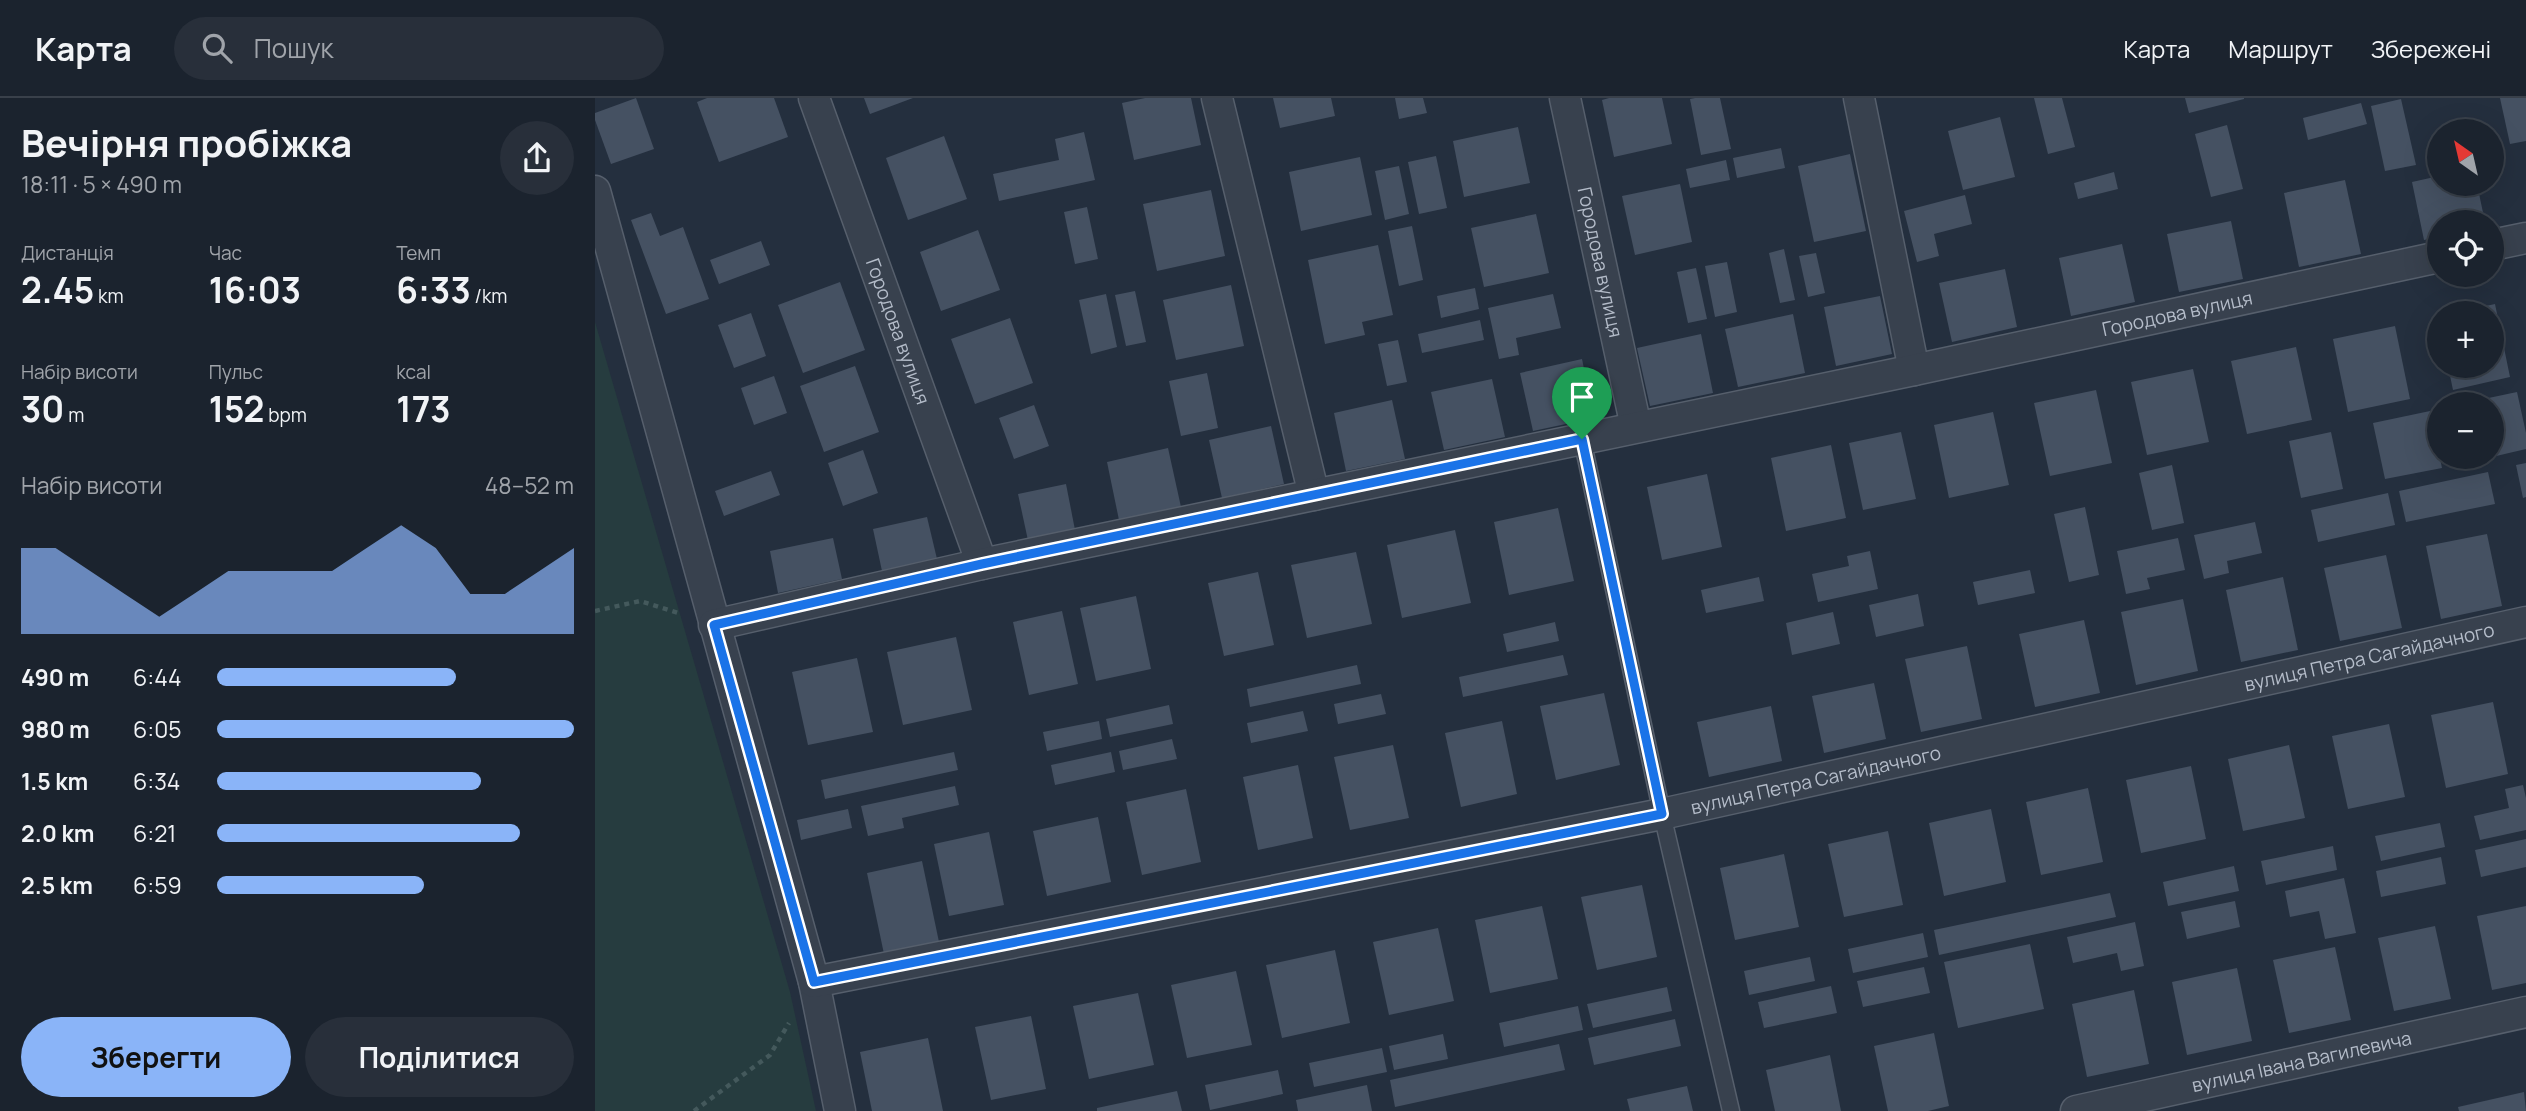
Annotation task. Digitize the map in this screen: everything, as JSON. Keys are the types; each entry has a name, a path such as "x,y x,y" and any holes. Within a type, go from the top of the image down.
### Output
{"street":[{"name":"Городова вулиця","path":"814,98 982,564"},
{"path":"1217,98 1314,495"},
{"name":"Городова вулиця","path":"1565,98 1636,427"},
{"path":"1859,98 1914,370"},
{"path":"595,191 814,982 840,1111"},
{"path":"2504,243 2526,238"},
{"name":"Городова вулиця","path":"714,625 982,564 1914,370 2427,260"},
{"name":"вулиця Петра Сагайдачного","path":"814,982 1662,814 2526,622"},
{"name":"вулиця Івана Вагилевича","path":"2076,1111 2526,1012"}],"lane":[{"path":"1582,439 1662,814 1731,1111"}],"path":[{"path":"595,611 640,601 714,625"},
{"path":"694,1111 770,1055 814,982"}],"green space":[{"path":"595,322 790,992 816,1111 595,1111"}],"building":[{"path":"636,98 654,149 611,164 595,113"},
{"path":"707,98 774,98 788,137 719,162 697,102"},
{"path":"864,98 913,98 870,114"},
{"path":"1145,98 1191,98 1201,145 1134,160 1122,103"},
{"path":"1273,98 1331,98 1335,116 1280,128"},
{"path":"1395,98 1423,98 1427,113 1399,119"},
{"path":"1662,98 1672,144 1614,157 1602,100"},
{"path":"1720,98 1731,149 1701,155 1690,99"},
{"path":"2034,98 2062,98 2075,147 2048,154"},
{"path":"2185,98 2244,98 2244,99 2189,113"},
{"path":"2500,98 2526,98 2526,141 2510,144"},
{"path":"2401,99 2416,165 2385,171 2371,106"},
{"path":"2361,103 2367,124 2308,140 2303,118"},
{"path":"2000,117 2015,177 1963,190 1948,131"},
{"path":"2227,125 2243,189 2211,197 2195,134"},
{"path":"1518,127 1530,183 1464,197 1453,141"},
{"path":"1084,132 1095,180 999,201 993,174 1059,160 1055,139"},
{"path":"944,136 967,199 908,220 886,158"},
{"path":"1781,148 1785,168 1737,178 1733,158"},
{"path":"1850,154 1866,231 1814,242 1798,166"},
{"path":"1436,156 1447,208 1419,214 1408,162"},
{"path":"1360,157 1372,215 1301,231 1289,172"},
{"path":"1726,160 1730,180 1690,188 1686,169"},
{"path":"1399,166 1409,214 1385,220 1375,171"},
{"path":"2114,172 2118,189 2078,199 2074,183"},
{"path":"2427,179 2427,196 2480,196 2482,210 2427,210 2427,239 2424,240 2412,182"},
{"path":"2345,180 2361,254 2299,267 2284,193"},
{"path":"1680,184 1692,242 1635,255 1622,196"},
{"path":"1211,190 1225,256 1157,271 1143,204"},
{"path":"1965,195 1972,224 1934,234 1939,256 1917,262 1904,211"},
{"path":"1087,207 1098,259 1075,264 1064,212"},
{"path":"651,213 660,236 683,227 709,299 666,314 631,220"},
{"path":"1536,214 1549,273 1484,287 1471,228"},
{"path":"2231,221 2243,279 2179,292 2167,234"},
{"path":"1412,226 1423,280 1399,286 1388,231"},
{"path":"978,230 1000,290 941,311 920,252"},
{"path":"761,241 770,265 719,284 710,260"},
{"path":"2122,244 2135,302 2071,316 2059,258"},
{"path":"1378,245 1393,315 1362,322 1365,335 1325,344 1308,260"},
{"path":"1784,249 1795,300 1780,303 1769,253"},
{"path":"1816,253 1825,293 1808,297 1799,256"},
{"path":"1727,262 1737,312 1715,317 1705,266"},
{"path":"1696,268 1707,319 1688,323 1677,272"},
{"path":"2005,269 2017,327 1952,342 1939,283"},
{"path":"840,282 865,350 803,373 778,305"},
{"path":"1231,285 1244,346 1176,360 1163,300"},
{"path":"1475,288 1479,309 1441,318 1437,296"},
{"path":"1135,291 1146,342 1126,346 1115,295"},
{"path":"1106,294 1117,347 1091,354 1079,300"},
{"path":"1553,294 1561,328 1516,338 1519,355 1499,359 1488,308"},
{"path":"1880,296 1892,354 1836,366 1824,307"},
{"path":"751,313 766,356 734,368 718,325"},
{"path":"1793,314 1805,373 1738,387 1725,329"},
{"path":"1010,318 1033,383 975,404 951,339"},
{"path":"1480,320 1484,340 1422,353 1418,334"},
{"path":"2395,326 2410,399 2348,412 2333,339"},
{"path":"1701,334 1713,393 1650,406 1637,348"},
{"path":"1398,340 1407,382 1387,386 1378,344"},
{"path":"2296,347 2312,420 2247,434 2231,361"},
{"path":"2504,348 2510,377 2453,390 2450,378 2504,378"},
{"path":"1582,359 1594,418 1533,431 1520,373"},
{"path":"855,366 879,432 824,452 800,386"},
{"path":"2193,369 2209,442 2147,455 2131,382"},
{"path":"1207,373 1218,428 1181,436 1169,381"},
{"path":"774,376 787,413 754,425 741,388"},
{"path":"1492,379 1505,437 1444,450 1431,392"},
{"path":"2096,390 2112,463 2050,476 2034,403"},
{"path":"2517,392 2526,433 2526,449 2504,454 2504,395"},
{"path":"1392,400 1405,459 1346,471 1334,413"},
{"path":"1034,405 1049,446 1014,459 999,418"},
{"path":"1993,412 2009,485 1949,498 1934,425"},
{"path":"2427,412 2427,469 2437,469 2385,479 2373,423"},
{"path":"1271,426 1284,484 1222,498 1209,440"},
{"path":"1901,432 1916,499 1863,510 1849,443"},
{"path":"2331,432 2343,489 2301,498 2289,441"},
{"path":"1831,445 1846,518 1786,531 1771,458"},
{"path":"1168,448 1181,507 1119,520 1107,462"},
{"path":"863,450 878,493 843,506 828,463"},
{"path":"2526,463 2526,497 2523,498 2516,465"},
{"path":"2172,465 2184,523 2152,530 2139,473"},
{"path":"771,471 780,495 724,516 715,491"},
{"path":"2488,472 2495,504 2406,522 2399,491"},
{"path":"1707,474 1722,547 1662,560 1647,487"},
{"path":"1066,484 1076,535 1029,545 1018,494"},
{"path":"2388,493 2395,525 2318,542 2311,510"},
{"path":"2085,507 2099,575 2069,582 2054,514"},
{"path":"1558,508 1574,581 1509,595 1494,522"},
{"path":"927,517 937,559 882,571 873,529"},
{"path":"2255,522 2262,553 2227,561 2229,573 2204,579 2194,535"},
{"path":"1455,530 1471,603 1402,618 1387,545"},
{"path":"2487,534 2502,606 2441,619 2426,546"},
{"path":"833,538 842,579 778,593 770,551"},
{"path":"2178,538 2185,570 2147,578 2150,589 2126,594 2117,551"},
{"path":"1870,551 1878,589 1818,602 1812,574 1849,566 1847,556"},
{"path":"1356,552 1372,624 1307,638 1291,565"},
{"path":"2386,555 2402,628 2340,641 2324,568"},
{"path":"2030,570 2035,593 1978,605 1973,582"},
{"path":"1258,572 1274,645 1224,656 1208,583"},
{"path":"1759,577 1764,601 1706,613 1701,590"},
{"path":"2283,577 2298,650 2241,662 2226,590"},
{"path":"1918,594 1924,626 1876,637 1869,605"},
{"path":"1136,596 1151,669 1096,681 1080,608"},
{"path":"2183,599 2198,671 2136,685 2121,612"},
{"path":"1062,611 1078,684 1029,695 1013,622"},
{"path":"1833,612 1840,644 1792,655 1786,623"},
{"path":"2084,620 2100,693 2035,707 2019,634"},
{"path":"1555,622 1559,641 1507,652 1503,634"},
{"path":"956,637 972,710 903,725 887,652"},
{"path":"1967,646 1982,719 1921,732 1905,659"},
{"path":"1563,655 1568,675 1463,697 1459,677"},
{"path":"857,658 873,732 808,745 792,672"},
{"path":"1357,665 1361,684 1250,707 1247,689"},
{"path":"1874,683 1886,739 1824,753 1812,696"},
{"path":"1604,693 1620,765 1556,780 1540,706"},
{"path":"1381,694 1386,714 1338,724 1334,704"},
{"path":"2493,702 2508,774 2446,788 2431,715"},
{"path":"1169,705 1173,724 1110,737 1106,719"},
{"path":"1771,706 1782,761 1709,777 1697,722"},
{"path":"1303,711 1308,731 1251,743 1247,723"},
{"path":"1099,721 1102,739 1047,751 1043,732"},
{"path":"1502,721 1517,794 1461,807 1445,733"},
{"path":"2389,724 2405,797 2348,809 2332,736"},
{"path":"1172,739 1177,759 1123,770 1119,751"},
{"path":"1393,745 1409,818 1350,830 1334,757"},
{"path":"2289,745 2305,818 2243,831 2228,759"},
{"path":"954,752 958,770 825,799 821,780"},
{"path":"1111,752 1115,772 1055,785 1051,765"},
{"path":"1298,765 1313,838 1258,850 1243,777"},
{"path":"2191,766 2206,839 2141,853 2126,780"},
{"path":"2523,785 2526,798 2526,830 2480,840 2474,816 2509,808 2505,789"},
{"path":"955,786 959,805 902,818 904,828 868,836 861,806"},
{"path":"2088,788 2103,862 2041,875 2026,802"},
{"path":"1186,789 1201,862 1142,875 1126,802"},
{"path":"848,809 852,828 801,840 797,820"},
{"path":"1991,809 2006,882 1944,896 1929,823"},
{"path":"1098,817 1111,882 1047,896 1033,831"},
{"path":"2440,823 2445,847 2381,861 2375,836"},
{"path":"1888,831 1903,905 1844,917 1828,844"},
{"path":"989,832 1004,905 949,916 934,844"},
{"path":"2526,839 2526,867 2481,877 2475,850"},
{"path":"2333,846 2337,870 2266,885 2261,861"},
{"path":"1784,854 1799,927 1735,940 1720,868"},
{"path":"2441,857 2446,884 2381,897 2376,871"},
{"path":"922,861 939,942 884,954 867,873"},
{"path":"2234,866 2239,891 2168,906 2163,882"},
{"path":"2344,878 2356,933 2325,939 2319,911 2290,917 2285,891"},
{"path":"1642,885 1657,957 1597,970 1581,897"},
{"path":"2110,893 2116,917 1939,955 1934,930"},
{"path":"2235,901 2240,927 2187,939 2181,912"},
{"path":"1542,906 1558,979 1490,993 1475,920"},
{"path":"2526,906 2526,983 2492,990 2477,916"},
{"path":"2135,922 2144,966 2121,971 2117,953 2073,963 2067,937"},
{"path":"2435,926 2451,999 2394,1011 2378,938"},
{"path":"1438,928 1454,1001 1389,1015 1373,942"},
{"path":"1923,933 1928,957 1853,973 1848,949"},
{"path":"2030,944 2044,1009 1958,1028 1944,962"},
{"path":"2335,947 2351,1020 2289,1033 2273,960"},
{"path":"1335,950 1350,1023 1282,1038 1266,965"},
{"path":"1810,957 1815,981 1749,995 1744,971"},
{"path":"1924,967 1930,993 1863,1007 1857,981"},
{"path":"2237,968 2252,1041 2187,1055 2172,982"},
{"path":"1236,971 1252,1045 1187,1058 1171,985"},
{"path":"1831,986 1837,1013 1764,1028 1758,1002"},
{"path":"1667,987 1672,1011 1593,1028 1587,1004"},
{"path":"2134,990 2149,1064 2087,1077 2072,1004"},
{"path":"1138,993 1154,1065 1089,1079 1073,1006"},
{"path":"1578,1006 1583,1030 1504,1047 1499,1023"},
{"path":"1031,1016 1046,1089 991,1100 975,1027"},
{"path":"1675,1019 1681,1046 1594,1065 1588,1038"},
{"path":"1934,1033 1949,1106 1928,1111 1888,1111 1874,1046"},
{"path":"1443,1034 1448,1059 1394,1070 1389,1046"},
{"path":"928,1038 943,1111 872,1111 860,1052"},
{"path":"1559,1044 1565,1070 1395,1107 1390,1080"},
{"path":"1382,1048 1387,1072 1314,1087 1309,1063"},
{"path":"1830,1055 1841,1111 1775,1111 1766,1070"},
{"path":"1278,1070 1283,1094 1210,1110 1205,1085"},
{"path":"1367,1085 1372,1111 1298,1111 1296,1100"},
{"path":"1687,1086 1693,1111 1630,1111 1627,1099"},
{"path":"1177,1091 1182,1111 1097,1111 1097,1108"},
{"path":"2524,1092 2526,1111 2459,1111 2458,1107"}],"route":[{"path":"1582,439 1662,814 814,982 714,625 982,564 1582,439"}]}
